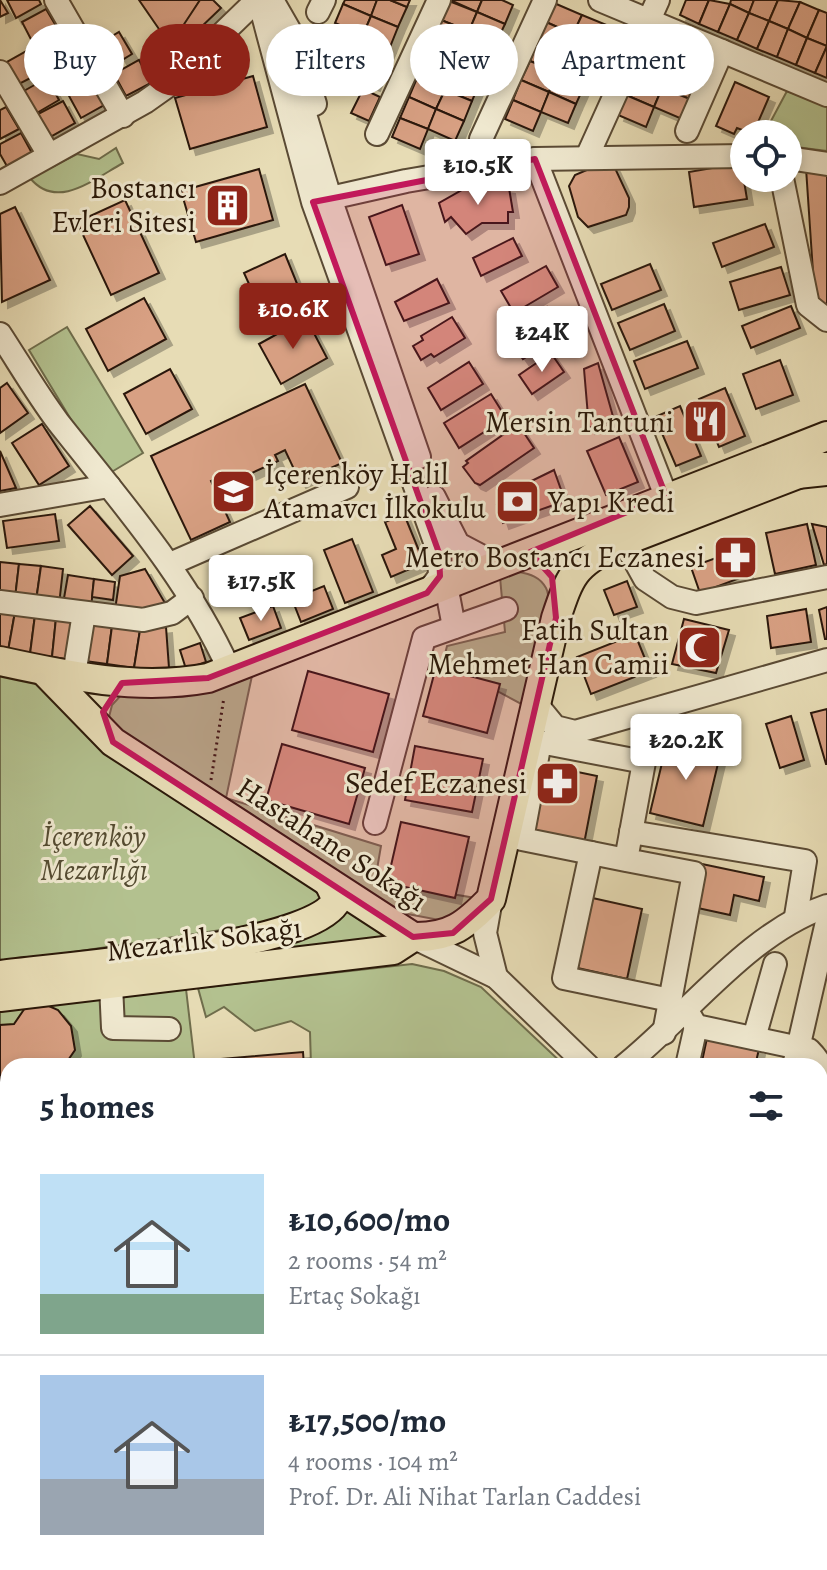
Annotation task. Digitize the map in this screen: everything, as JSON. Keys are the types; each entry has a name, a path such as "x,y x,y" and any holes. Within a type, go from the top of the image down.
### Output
{"main road":[{"path":"0,661 122,683 182,683 229,669 666,496 821,450"},
{"path":"491,899 556,618 571,575 587,559 821,450"},
{"path":"506,560 533,561 552,577 557,592 556,618"},
{"name":"Hastahane Sokağı","path":"44,671 113,742 413,937"},
{"path":"113,742 103,712 106,699 122,683"},
{"name":"Mezarlık Sokağı","path":"0,975 255,941 323,917 337,900 329,883"},
{"name":"Mezarlık Sokağı","path":"0,997 393,950 413,937 453,933 469,923 491,899"}],"street":[{"path":"56,0 123,116"},
{"path":"0,183 123,116 169,85 258,0 439,553 440,576 436,589 454,627"},
{"path":"272,0 322,200 438,510 458,544 506,560"},
{"path":"377,134 439,0"},
{"path":"481,139 545,0"},
{"path":"600,0 827,95"},
{"path":"587,157 658,0"},
{"path":"687,131 722,51"},
{"path":"0,72 49,155"},
{"path":"322,200 535,159 730,156"},
{"path":"535,159 666,496"},
{"path":"802,160 827,164"},
{"path":"785,192 808,305 827,320"},
{"path":"0,334 56,419 170,564 192,598 229,669"},
{"path":"0,505 109,486"},
{"path":"170,564 347,487"},
{"path":"624,541 645,579 672,597 696,603 827,577"},
{"path":"0,602 156,619 192,598"},
{"path":"375,823 424,638 506,609"},
{"path":"74,675 84,613"},
{"path":"537,705 555,727 575,732 827,660"},
{"path":"626,860 644,762 540,742 522,839 626,860 694,873"},
{"path":"631,832 805,861 796,916"},
{"path":"687,1058 685,1012 694,873 702,844"},
{"path":"591,853 564,978 685,1012 796,1056 827,922"},
{"path":"491,899 485,933 496,977"},
{"path":"634,1058 756,947 796,916 827,906"},
{"name":"Hastahane Sokağı","path":"413,937 496,977 580,1058"},
{"path":"754,1038 775,964"},
{"path":"111,985 113,1028 169,1029"}],"path":[{"path":"207,803 229,669"}],"highlighted area":[{"path":"535,159 666,496 530,552 552,577 556,618 491,899 453,933 413,937 113,742 103,712 122,683 208,678 427,593 440,576 439,553 313,202"}],"green space":[{"path":"787,91 827,106 827,151 802,148 802,120 771,120"},
{"path":"116,148 123,163 76,189 52,192 30,178 77,154 99,159"},
{"path":"67,327 143,453 105,476 29,350"},
{"path":"519,572 541,581 549,598 546,628 525,706 443,662 447,646 505,632 500,577"},
{"path":"253,671 226,798 381,846 375,881 481,899 455,923 397,912 120,738 109,717 112,705 124,692"},
{"name":"İçerenköy Mezarlığı","path":"0,675 40,682 313,882 321,900 307,917 0,963"},
{"path":"345,907 392,936 175,968 331,924"},
{"path":"412,964 444,971 481,987 556,1058 311,1058 310,1032 291,1021 255,1031 224,1007 206,1017 198,988"},
{"path":"186,989 194,1058 0,1058 0,1007"}],"building":[{"path":"0,0 8,13 0,17"},
{"path":"7,0 39,0 41,4 16,18"},
{"path":"139,0 200,0 186,24 156,24"},
{"path":"200,0 213,0 221,8 204,24 184,24"},
{"path":"345,0 377,0 371,16 343,4"},
{"path":"377,0 390,0 407,7 398,27 371,16"},
{"path":"390,0 410,0 407,7"},
{"path":"450,0 482,0 477,12"},
{"path":"482,0 502,0 513,5 505,24 477,12"},
{"path":"686,0 709,0 699,24 680,15"},
{"path":"709,0 730,4 718,32 714,30 714,24 699,24"},
{"path":"731,0 754,0 749,13 730,4"},
{"path":"754,0 778,0 769,21 749,13"},
{"path":"778,0 800,2 788,29 769,21"},
{"path":"449,1 477,12 472,24 451,24 441,20"},
{"path":"800,2 819,10 807,38 788,29"},
{"path":"554,3 582,15 578,24 546,22"},
{"path":"343,4 371,16 368,24 335,23"},
{"path":"730,4 749,13 737,40 718,32"},
{"path":"46,9 55,24 24,26 22,22"},
{"path":"819,10 827,13 827,46 807,38"},
{"path":"477,12 505,24 472,24"},
{"path":"749,13 769,21 757,49 737,40"},
{"path":"582,15 604,24 578,24"},
{"path":"371,16 391,24 368,24"},
{"path":"769,21 788,29 777,57 757,49"},
{"path":"788,29 807,38 796,65 777,57"},
{"path":"807,38 827,46 815,73 796,65"},
{"path":"124,40 132,54 124,59"},
{"path":"827,46 827,78 815,73"},
{"path":"24,52 24,81 19,84 7,62"},
{"path":"530,61 534,63 534,86 521,80"},
{"path":"140,62 140,89 126,96 124,92 124,68"},
{"path":"253,76 267,127 190,149 175,98 250,96 250,77"},
{"path":"521,80 534,86 534,96 547,96 541,112 513,100 518,96"},
{"path":"735,82 769,97 759,120 730,120 730,132 716,126"},
{"path":"410,95 442,96 436,109 409,97"},
{"path":"24,96 57,96 59,100 35,114"},
{"path":"69,96 102,96 106,104 81,118"},
{"path":"360,96 380,97 369,121 351,113"},
{"path":"442,96 460,96 472,101 464,121 436,109"},
{"path":"547,96 558,96 576,104 568,123 541,112"},
{"path":"558,96 580,96 576,104"},
{"path":"626,96 654,107 646,127 618,115"},
{"path":"628,96 659,96 654,107"},
{"path":"659,96 690,99 682,119 654,107"},
{"path":"409,97 436,109 428,129 400,118"},
{"path":"513,100 541,112 533,131 505,119"},
{"path":"63,101 75,123 50,137 38,114"},
{"path":"6,107 19,129 0,139 0,110"},
{"path":"436,109 464,121 455,141 428,129"},
{"path":"400,118 428,129 420,149 392,137"},
{"path":"21,133 33,155 8,168 0,154 0,144"},
{"path":"603,163 614,166 629,198 629,207 626,215 588,227 578,217 569,186 575,175"},
{"path":"730,165 730,192 746,192 747,199 694,207 689,172"},
{"path":"806,168 827,174 827,306 815,302"},
{"name":"Bostancı Evleri Sitesi","path":"259,169 273,220 196,242 181,191"},
{"path":"487,185 509,188 513,212 508,212 508,223 482,223 466,234 451,217 445,222 439,203 462,190"},
{"path":"125,200 159,273 111,295 77,222"},
{"path":"402,205 419,254 386,265 369,217"},
{"path":"15,207 50,280 2,302 0,214"},
{"path":"765,224 774,247 722,267 713,243"},
{"path":"513,238 522,256 481,276 473,258"},
{"path":"285,254 300,291 260,308 244,273"},
{"path":"650,264 661,290 612,310 601,284"},
{"path":"546,266 558,287 514,313 501,291"},
{"path":"781,267 790,295 739,310 730,282"},
{"path":"437,279 449,303 404,321 395,302"},
{"path":"144,298 166,339 108,371 86,329"},
{"path":"664,304 675,331 630,350 618,323"},
{"path":"791,306 800,328 751,348 742,326"},
{"path":"547,307 563,332 523,359 506,335"},
{"path":"452,317 465,338 434,357 431,354 421,360 413,346 423,340 421,336"},
{"path":"306,318 327,358 281,384 259,344"},
{"path":"687,341 698,368 645,389 634,361"},
{"path":"551,353 564,372 532,394 519,375"},
{"path":"780,360 793,395 756,409 743,374"},
{"path":"469,362 483,384 441,410 428,388"},
{"path":"598,363 614,420 589,428 584,369"},
{"path":"170,369 192,409 146,434 124,394"},
{"path":"7,383 28,413 0,433 0,388"},
{"path":"305,384 342,463 300,482 285,450 275,455 278,461 232,482 228,473 211,481 230,522 191,540 151,456"},
{"path":"725,388 745,436 719,447 699,399"},
{"path":"491,394 506,418 459,448 444,423"},
{"path":"680,406 701,456 676,466 655,417"},
{"path":"42,424 69,466 39,485 12,443"},
{"path":"518,424 534,448 480,485 475,483 463,467 468,463 466,461"},
{"path":"619,437 638,482 606,495 587,451"},
{"path":"0,451 16,488 0,491"},
{"path":"554,470 565,501 503,523 497,505 518,497 515,489"},
{"path":"90,506 133,556 112,575 68,525"},
{"path":"55,514 59,541 7,548 3,521"},
{"path":"404,514 424,563 391,577 382,555 396,549 385,522"},
{"path":"807,524 816,565 775,574 766,533"},
{"path":"812,524 827,527 827,564 824,565"},
{"path":"352,539 373,592 345,603 324,550"},
{"path":"738,550 748,575 700,593 691,567"},
{"path":"0,562 19,564 15,598 0,594"},
{"path":"19,564 41,566 36,601 15,598"},
{"path":"41,566 63,569 59,605 36,601"},
{"path":"145,569 165,603 143,615 115,610 120,576"},
{"path":"68,575 94,579 91,608 63,604"},
{"path":"94,579 115,582 113,600 92,597"},
{"path":"627,581 637,607 614,615 604,590"},
{"path":"324,586 333,609 301,622 292,599"},
{"path":"273,606 281,628 249,640 240,618"},
{"path":"827,607 827,639 825,639 819,610"},
{"path":"0,609 15,612 8,651 0,649"},
{"path":"806,609 811,642 771,648 767,616"},
{"path":"15,612 35,615 30,654 8,651"},
{"path":"35,615 56,618 52,657 30,654"},
{"path":"56,618 78,620 74,660 52,657"},
{"name":"Fatih Sultan Mehmet Han Camii","path":"684,619 729,630 716,673 672,664"},
{"path":"90,623 112,626 107,664 85,661"},
{"path":"112,626 140,630 134,668 107,664"},
{"path":"166,627 169,668 134,668 140,630"},
{"path":"635,634 650,671 591,694 577,657"},
{"path":"200,643 206,662 186,669 180,650"},
{"path":"436,667 500,684 487,733 423,716"},
{"path":"308,671 389,694 373,752 292,730"},
{"path":"827,709 827,764 826,764 811,713"},
{"path":"791,716 804,760 780,768 766,724"},
{"path":"668,738 721,751 703,826 650,813"},
{"path":"282,744 365,768 349,824 266,800"},
{"path":"415,746 483,759 472,812 405,800"},
{"path":"544,765 597,776 583,849 530,839"},
{"path":"401,822 469,837 455,898 387,883"},
{"path":"702,864 764,877 759,901 734,895 730,915 693,907"},
{"path":"588,897 642,909 627,979 573,967"},
{"path":"42,1003 58,1010 71,1026 75,1050 70,1058 0,1058 0,1025 14,1024 25,1008"},
{"path":"707,1038 759,1049 757,1058 703,1058"},
{"path":"303,1052 303,1058 234,1058"}],"place":[{"name":"Bostancı Evleri Sitesi","path":"227,205"},
{"name":"Mersin Tantuni","path":"705,422"},
{"name":"İçerenköy Halil Atamavcı İlkokulu","path":"233,491"},
{"name":"Yapı Kredi","path":"517,502"},
{"name":"Metro Bostancı Eczanesi","path":"736,557"},
{"name":"Fatih Sultan Mehmet Han Camii","path":"700,647"},
{"name":"Sedef Eczanesi","path":"558,783"}]}
